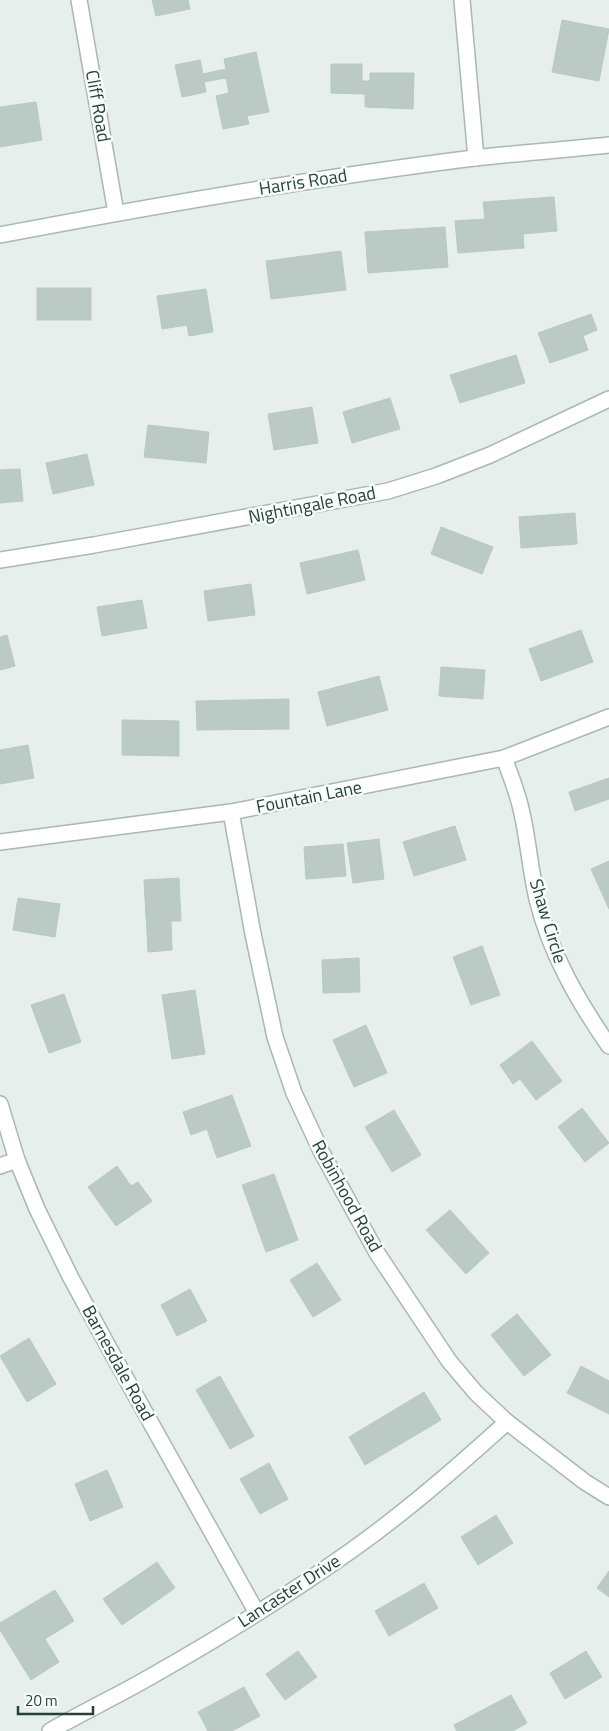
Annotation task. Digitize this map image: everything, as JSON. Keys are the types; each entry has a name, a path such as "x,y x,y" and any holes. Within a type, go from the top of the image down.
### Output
{"street":[{"name":"Cliff Road","path":"79,0 116,213"},
{"path":"462,0 476,158"},
{"name":"Harris Road","path":"0,235 267,187 476,158 609,145"},
{"name":"Nightingale Road","path":"0,560 94,545 388,491 436,476 490,455 609,399"},
{"name":"Fountain Lane","path":"0,842 231,812 504,758 609,717"},
{"name":"Shaw Circle","path":"504,758 521,809 537,900 549,938 564,972 591,1020 609,1046"},
{"name":"Robinhood Road","path":"231,812 253,934 275,1037 294,1093 321,1151 378,1253 449,1361 476,1393 506,1422 585,1482 609,1497"},
{"name":"Barnesdale Road","path":"0,1104 17,1160 36,1209 71,1278 257,1613"},
{"path":"0,1166 17,1160"},
{"name":"Lancaster Drive","path":"50,1731 150,1677 257,1613 367,1539 441,1482 506,1422"}],"building":[{"path":"152,0 188,0 190,9 156,16"},
{"path":"562,20 609,29 599,81 552,72"},
{"path":"256,52 269,112 247,116 249,124 223,129 216,96 229,93 226,78 204,82 206,92 182,97 175,65 200,60 203,74 226,69 224,59"},
{"path":"331,64 362,64 362,81 370,81 370,73 414,73 413,109 365,107 365,94 331,93"},
{"path":"36,102 42,140 0,147 0,107"},
{"path":"554,197 557,231 523,234 524,248 458,253 455,221 485,219 483,202"},
{"path":"445,227 448,267 368,273 365,232"},
{"path":"341,251 346,290 271,299 266,261"},
{"path":"37,288 91,288 91,320 37,320"},
{"path":"206,289 213,332 189,336 187,325 162,329 157,296"},
{"path":"591,314 597,330 583,336 588,350 550,363 538,333"},
{"path":"516,355 525,383 460,403 450,375"},
{"path":"390,398 400,429 352,443 343,412"},
{"path":"312,407 318,443 274,450 268,414"},
{"path":"148,425 209,432 206,463 144,457"},
{"path":"87,454 94,485 53,494 46,463"},
{"path":"20,469 23,501 0,503 0,470"},
{"path":"575,513 577,544 521,548 519,517"},
{"path":"441,527 493,547 482,574 431,554"},
{"path":"358,550 365,580 307,594 300,563"},
{"path":"251,584 255,615 208,621 204,591"},
{"path":"142,600 147,628 102,636 97,607"},
{"path":"581,630 593,662 541,681 529,649"},
{"path":"7,635 15,666 0,670 0,637"},
{"path":"441,667 485,670 483,699 439,696"},
{"path":"379,676 388,710 327,726 318,692"},
{"path":"289,699 289,729 197,730 196,701"},
{"path":"122,720 179,721 179,756 122,755"},
{"path":"28,745 34,778 0,784 0,750"},
{"path":"609,778 609,799 575,811 569,792"},
{"path":"455,826 466,860 414,876 403,842"},
{"path":"379,839 384,879 353,883 347,843"},
{"path":"343,844 346,876 306,879 304,847"},
{"path":"609,861 609,909 591,869"},
{"path":"179,878 181,921 171,921 172,950 148,952 144,880"},
{"path":"18,898 60,904 55,937 13,930"},
{"path":"482,946 500,995 471,1005 453,957"},
{"path":"359,958 360,992 323,993 322,960"},
{"path":"195,990 205,1054 172,1059 162,995"},
{"path":"64,994 81,1042 49,1053 31,1005"},
{"path":"366,1025 387,1073 354,1087 333,1040"},
{"path":"532,1041 562,1081 536,1100 520,1079 513,1084 500,1065"},
{"path":"232,1095 251,1146 217,1158 207,1129 191,1135 183,1112"},
{"path":"582,1108 609,1143 585,1162 558,1127"},
{"path":"394,1110 421,1155 392,1172 365,1127"},
{"path":"117,1166 131,1186 138,1182 152,1201 116,1226 88,1187"},
{"path":"274,1174 298,1240 266,1252 242,1185"},
{"path":"450,1210 489,1253 466,1274 426,1230"},
{"path":"317,1263 341,1300 313,1317 290,1280"},
{"path":"190,1289 207,1321 177,1336 161,1305"},
{"path":"517,1314 551,1355 524,1376 491,1335"},
{"path":"29,1338 56,1384 27,1402 0,1356"},
{"path":"581,1366 609,1381 609,1414 567,1393"},
{"path":"220,1376 254,1436 230,1449 196,1390"},
{"path":"424,1392 441,1420 365,1465 349,1437"},
{"path":"269,1463 288,1499 260,1514 240,1479"},
{"path":"107,1470 123,1507 90,1521 75,1484"},
{"path":"496,1515 513,1543 478,1565 461,1537"},
{"path":"157,1562 175,1588 122,1625 103,1599"},
{"path":"609,1571 609,1597 597,1588"},
{"path":"424,1583 438,1608 389,1636 375,1611"},
{"path":"55,1590 74,1621 45,1639 59,1662 31,1680 0,1630 0,1623"},
{"path":"298,1651 317,1677 285,1700 266,1674"},
{"path":"586,1651 602,1677 565,1699 550,1673"},
{"path":"244,1687 260,1716 232,1731 208,1731 198,1712"},
{"path":"511,1695 527,1723 513,1731 457,1731 454,1725"}]}
